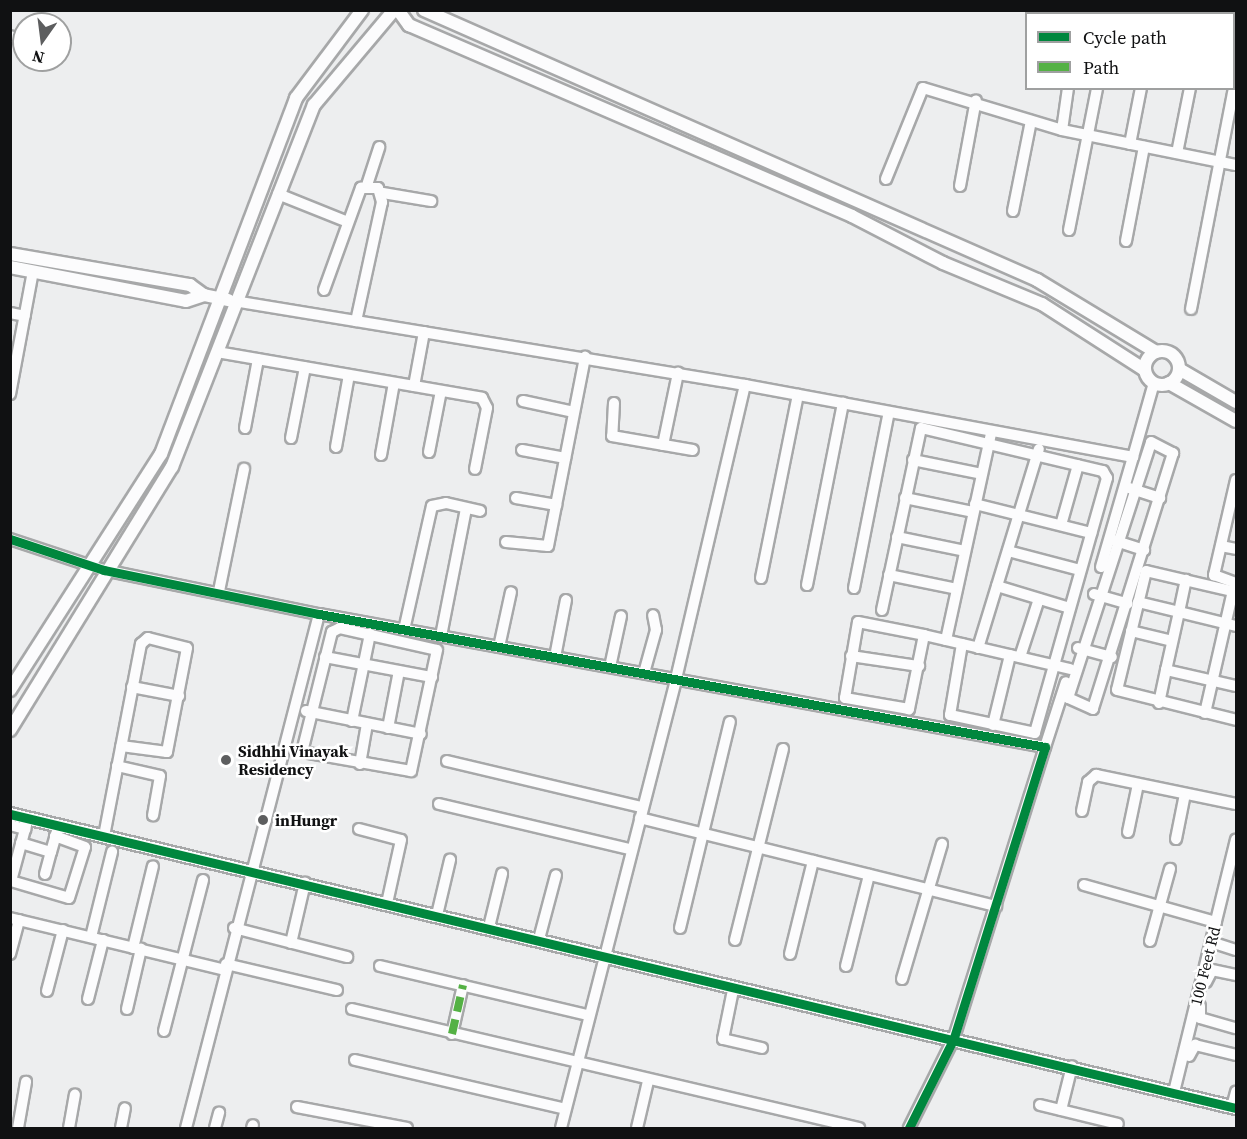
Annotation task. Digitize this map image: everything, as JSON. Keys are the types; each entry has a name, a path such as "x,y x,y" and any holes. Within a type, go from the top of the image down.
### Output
{"street":[{"path":"10,730 104,570 142,520 172,467 217,352 229,300 296,98 362,10"},
{"path":"10,690 89,563 161,454 278,194 314,105 396,10 409,25 852,216 943,263 1042,304 1145,370 1154,383"},
{"path":"424,10 1037,280 1156,352 1173,355 1179,369 1236,402"},
{"path":"886,179 923,88 976,100 1062,130 1236,165"},
{"path":"1062,130 1068,90"},
{"path":"1070,230 1097,90"},
{"path":"1130,144 1141,90"},
{"path":"1177,153 1190,90"},
{"path":"1191,309 1234,90"},
{"path":"960,186 976,100"},
{"path":"1013,211 1031,121"},
{"path":"324,291 348,222 367,185 379,147"},
{"path":"1126,241 1144,147"},
{"path":"367,185 383,193 431,201"},
{"path":"356,321 383,193"},
{"path":"278,194 348,222"},
{"path":"10,254 190,285 204,295 229,300 585,357 889,412 990,436 1038,454 1103,471 1107,478 1036,732 950,715 962,644"},
{"path":"10,267 186,301 204,295"},
{"path":"10,394 16,336 25,316 33,271"},
{"path":"10,313 25,316"},
{"path":"414,386 424,332"},
{"path":"217,352 485,400 475,469"},
{"path":"1145,370 1156,352"},
{"path":"507,542 546,548 585,357"},
{"path":"245,428 258,359"},
{"path":"291,438 305,367"},
{"path":"1169,383 1179,369"},
{"path":"663,445 678,373"},
{"path":"336,447 349,375"},
{"path":"381,455 394,383"},
{"path":"1154,383 1169,383 1236,421"},
{"path":"1128,488 1133,457 1154,383"},
{"path":"561,1128 574,1065 676,679 745,385"},
{"path":"429,452 441,391"},
{"path":"761,578 798,395"},
{"path":"523,401 574,412"},
{"path":"614,403 612,436 693,450"},
{"path":"807,585 843,403"},
{"path":"854,588 889,412"},
{"path":"882,610 921,428 1042,440 1133,457"},
{"path":"946,640 990,436"},
{"path":"978,648 1042,440"},
{"path":"1235,589 1147,570 1133,603 1112,657 1093,710 1068,701 1080,648 1128,488 1146,444 1173,449 1144,550 1133,603 1131,631 1117,692 1236,720"},
{"path":"522,450 565,458"},
{"path":"913,460 982,474"},
{"path":"1061,525 1078,465"},
{"path":"219,591 244,469"},
{"path":"1235,589 1215,577 1221,546 1233,509 1236,480"},
{"path":"1128,488 1160,498"},
{"path":"516,498 556,505"},
{"path":"905,498 1019,514 1091,533"},
{"path":"404,630 432,506 480,511"},
{"path":"441,636 466,508"},
{"path":"897,537 965,552"},
{"path":"10,539 89,563 104,570 219,591 319,614 1045,747"},
{"path":"1113,540 1144,550"},
{"path":"1221,546 1236,549"},
{"path":"1008,551 1080,570"},
{"path":"890,575 957,589"},
{"path":"1159,703 1186,580"},
{"path":"997,586 1070,608"},
{"path":"1205,713 1235,589"},
{"path":"500,646 511,592"},
{"path":"1097,594 1236,626"},
{"path":"993,725 1015,656 1039,599"},
{"path":"555,657 566,600"},
{"path":"186,1128 234,928 297,709 319,614"},
{"path":"644,673 656,630 653,615"},
{"path":"610,667 621,616"},
{"path":"924,635 919,666 906,710 847,699 851,656 858,622 924,635 1070,669"},
{"path":"333,629 436,648 421,734 411,771 360,764 302,752 326,657 333,629"},
{"path":"1131,631 1172,641"},
{"path":"352,721 370,634"},
{"path":"104,837 132,687 141,644 148,638 188,648 165,754 121,746"},
{"path":"1080,648 1112,657"},
{"path":"909,1128 954,1038 1070,669 1080,648"},
{"path":"851,656 919,666"},
{"path":"326,657 432,677"},
{"path":"1166,670 1236,686"},
{"path":"388,728 399,671"},
{"path":"132,687 179,696"},
{"path":"297,709 421,734"},
{"path":"680,928 730,722"},
{"path":"360,764 367,724"},
{"path":"735,940 783,749"},
{"path":"447,761 640,812 702,833 996,906"},
{"path":"117,766 160,776 153,815"},
{"path":"1082,811 1093,776 1236,804"},
{"path":"1128,832 1138,784"},
{"path":"1176,839 1185,794"},
{"path":"439,804 630,849"},
{"path":"10,814 26,823 104,837 250,870 603,954 733,990 954,1038 1234,1108 1236,1092"},
{"path":"26,823 12,883 69,898 84,845 57,830"},
{"path":"10,825 26,823"},
{"path":"359,829 402,840 387,903"},
{"path":"45,874 57,830"},
{"name":"100 Feet Rd","path":"1174,1092 1236,840"},
{"path":"21,843 51,852"},
{"path":"902,979 942,844"},
{"path":"91,937 112,852"},
{"path":"438,915 450,860"},
{"path":"790,954 813,861"},
{"path":"127,1009 153,866"},
{"path":"1150,940 1170,869"},
{"path":"489,927 502,874"},
{"path":"539,939 556,875"},
{"path":"846,966 869,875"},
{"path":"164,1031 185,960 204,880"},
{"path":"291,943 305,883"},
{"path":"1084,885 1216,922"},
{"path":"10,954 15,919 185,960 337,990"},
{"path":"234,928 346,957"},
{"path":"47,991 63,930"},
{"path":"88,999 104,940"},
{"path":"1211,942 1236,950"},
{"path":"380,966 587,1015"},
{"path":"1236,975 1210,971 1198,1014 1236,1026"},
{"path":"452,1034 463,985"},
{"path":"733,990 723,1039 762,1048"},
{"path":"352,1009 574,1065 859,1128"},
{"path":"1188,1062 1195,1045 1236,1055"},
{"path":"355,1060 565,1109"},
{"path":"1061,1110 1072,1066"},
{"path":"637,1128 648,1081"},
{"path":"18,1128 26,1083"},
{"path":"69,1128 75,1095"},
{"path":"1040,1106 1118,1124"},
{"path":"297,1107 407,1128"},
{"path":"121,1128 125,1108"},
{"path":"215,1128 219,1113"}],"marked path":[{"path":"452,1034 463,985"}],"cycle path":[{"path":"10,539 104,570 319,614 1045,747 954,1038 909,1128"},
{"path":"10,814 1236,1108"}],"place":[{"name":"Sidhhi Vinayak Residency","path":"226,760"},
{"name":"inHungr","path":"263,820"}]}
